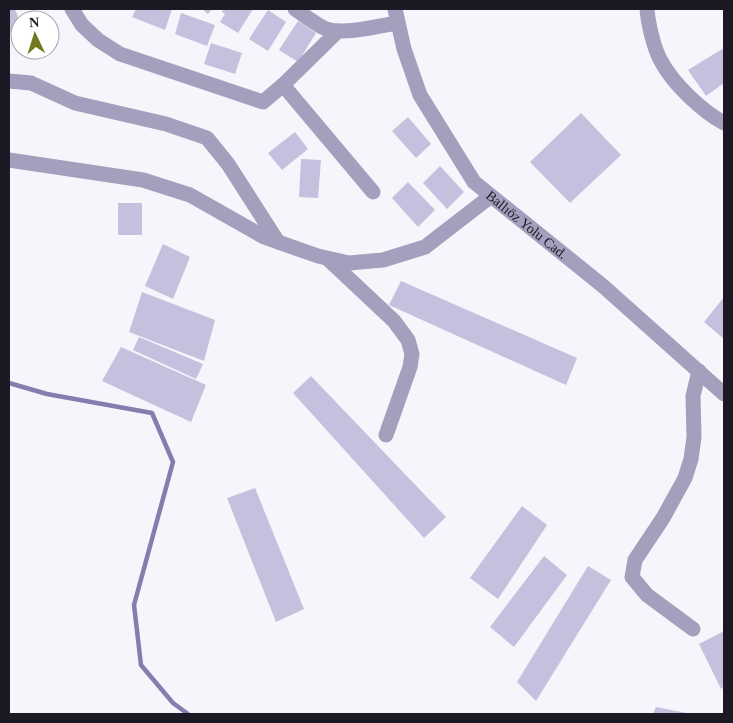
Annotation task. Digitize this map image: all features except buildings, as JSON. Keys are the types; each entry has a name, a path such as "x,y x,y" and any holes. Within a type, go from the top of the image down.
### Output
{"street":[{"path":"72,9 82,25 98,40 120,54 263,102 283,85 338,30"},
{"path":"295,9 325,28 338,30 353,30 396,16"},
{"path":"647,9 648,20 660,61 681,88 714,118 724,124"},
{"name":"Ballıöz Yolu Cad.","path":"396,16 404,48 420,95 474,182 604,286 724,394"},
{"path":"9,81 31,83 75,104 166,124 206,138 228,164 278,242"},
{"path":"283,85 373,192"},
{"path":"9,160 143,180 190,195 264,237 327,258 349,263 383,260 425,247 491,196"},
{"path":"327,258 394,321 408,340 412,354 410,367 386,435"},
{"path":"693,630 647,595 632,577 635,560 663,518 685,478 694,437 693,396 699,371"}],"waterway":[{"path":"9,383 47,394 152,413 173,462 134,605 141,665 173,703 188,714"}]}
